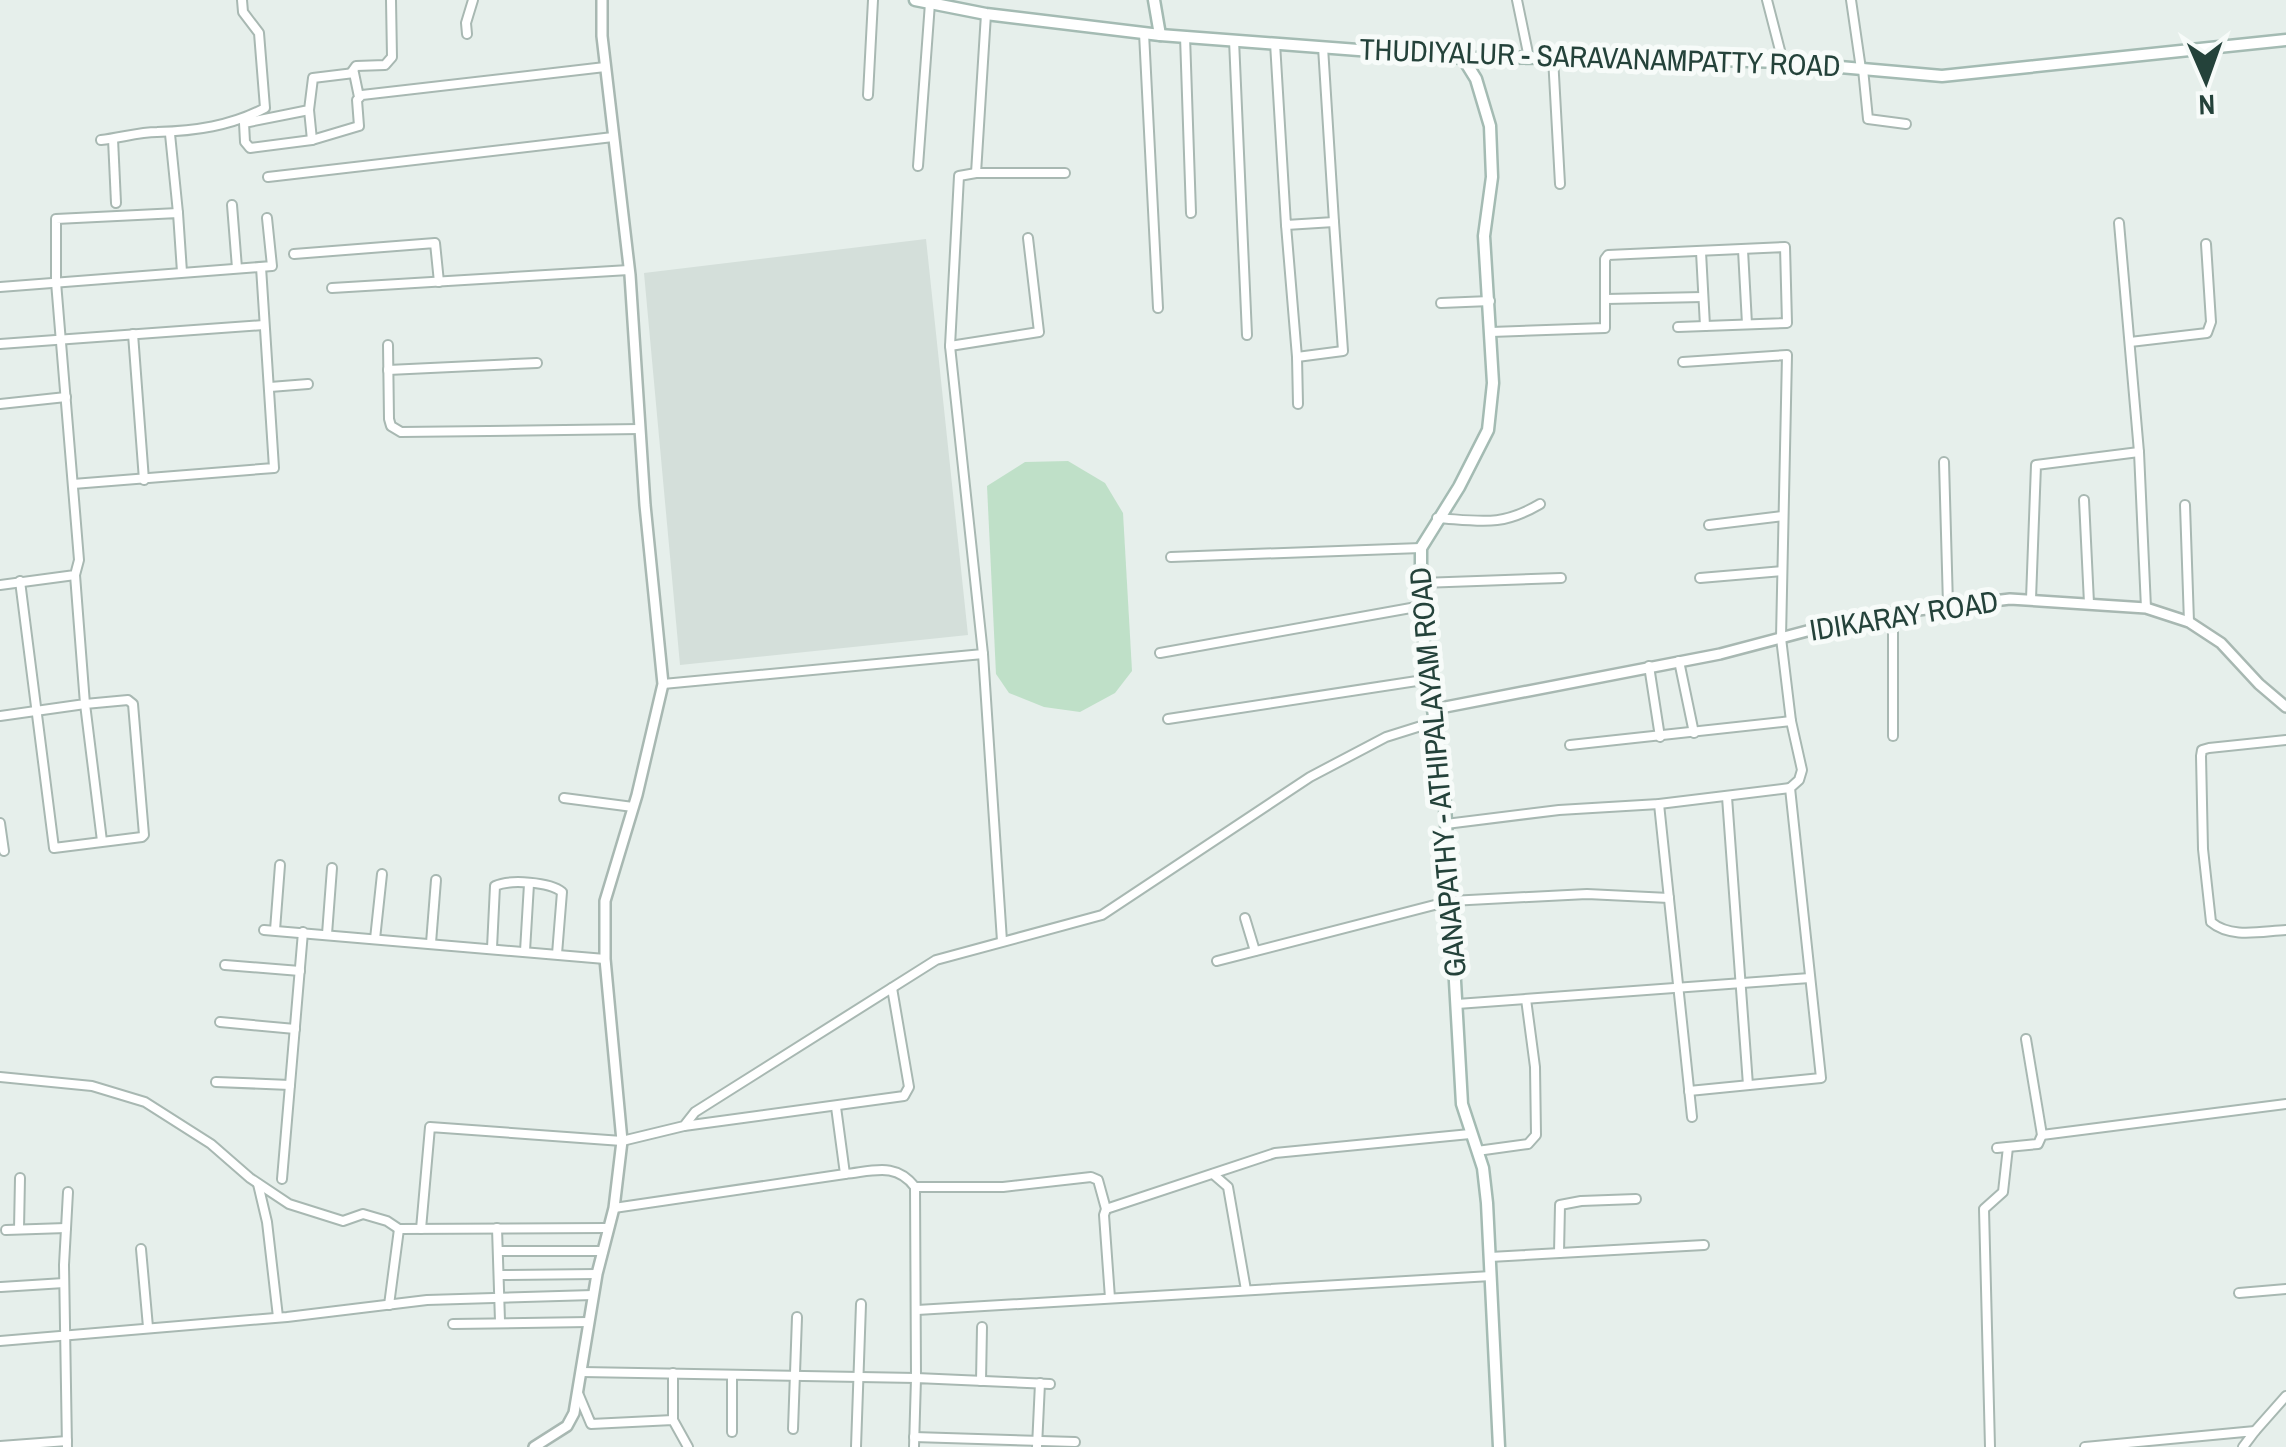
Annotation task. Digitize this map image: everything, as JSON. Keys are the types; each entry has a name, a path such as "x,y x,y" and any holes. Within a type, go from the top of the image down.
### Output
{"main road":[{"name":"THUDIYALUR - SARAVANAMPATTY ROAD","path":"915,0 986,14 1144,33 1463,58 1783,62 1942,76 2286,40"},
{"path":"1154,0 1160,34"},
{"name":"GANAPATHY - ATHIPALAYAM ROAD","path":"1463,58 1476,79 1490,126 1492,177 1484,236 1494,383 1488,430 1459,487 1420,548 1425,661 1436,715 1446,824 1462,1104 1483,1168 1499,1447"}],"street":[{"path":"102,140 240,122 265,108 259,33 243,12 242,0"},
{"path":"312,140 309,110 313,78 351,72 356,66 385,65 392,57 391,0"},
{"path":"468,34 466,23 473,0"},
{"path":"534,1447 567,1426 578,1394 597,1274 614,1208 622,1141 606,959 605,901 633,808 663,684 650,574 630,270 613,137 602,0"},
{"path":"868,95 872,0"},
{"path":"1517,0 1529,58"},
{"path":"1767,0 1783,62"},
{"path":"1851,0 1866,116 1906,124"},
{"path":"918,166 930,3"},
{"path":"976,173 986,14"},
{"path":"1144,33 1158,308"},
{"path":"1185,36 1191,213"},
{"path":"1234,40 1247,336"},
{"path":"1275,43 1298,404"},
{"path":"1297,357 1343,351 1323,47"},
{"path":"1553,57 1560,184"},
{"path":"359,97 606,67"},
{"path":"309,110 244,122 245,142 250,148 312,140 358,126 359,97 356,76 351,72"},
{"path":"170,134 182,272"},
{"path":"268,177 613,137"},
{"path":"113,139 116,203"},
{"path":"1002,941 983,654 950,346 960,176 1064,173"},
{"path":"232,205 237,268"},
{"path":"102,842 74,575 79,560 56,282 56,219 178,212"},
{"path":"0,286 272,266 267,218"},
{"path":"1286,224 1334,222"},
{"path":"2118,222 2139,452 2146,608"},
{"path":"950,346 1039,332 1028,238"},
{"path":"294,254 435,244 439,282"},
{"path":"2130,342 2207,332 2211,322 2206,244"},
{"path":"1492,332 1605,328 1608,255 1785,247 1786,323 1678,326"},
{"path":"1743,250 1747,324"},
{"path":"1700,252 1705,326"},
{"path":"73,484 274,468 261,267"},
{"path":"332,288 630,270"},
{"path":"1606,299 1702,297"},
{"path":"1441,303 1490,301"},
{"path":"0,344 264,326"},
{"path":"133,334 144,480"},
{"path":"388,346 389,419 401,432 640,430"},
{"path":"1446,824 1559,810 1726,797 1790,788 1798,780 1802,770 1791,721 1781,638 1787,355 1683,362"},
{"path":"388,370 538,363"},
{"path":"270,387 308,384"},
{"path":"0,404 66,398"},
{"path":"2031,600 2036,465 2139,452"},
{"path":"1944,462 1948,605"},
{"path":"2084,500 2088,603"},
{"path":"1438,518 1494,522 1515,519 1540,504"},
{"path":"2184,505 2189,622"},
{"path":"1709,525 1783,516"},
{"path":"1172,557 1420,548"},
{"path":"1700,578 1782,571"},
{"path":"0,584 74,575"},
{"path":"1422,584 1561,578"},
{"path":"0,716 36,710 128,700 133,704 144,834 54,848 36,710 20,581"},
{"name":"IDIKARAY ROAD","path":"1436,715 1893,612 2031,600 2146,608 2189,622 2221,643 2258,684 2286,707"},
{"path":"1160,652 1422,606"},
{"path":"1893,612 1893,736"},
{"path":"663,684 983,654"},
{"path":"1678,661 1694,733"},
{"path":"1649,666 1660,738"},
{"path":"1168,719 1430,679"},
{"path":"684,1126 695,1112 936,960 1111,910 1310,777 1436,715"},
{"path":"1570,745 1791,721"},
{"path":"2286,740 2209,748 2202,750 2201,756 2203,849 2212,922 2223,931 2234,933 2286,930"},
{"path":"1689,1091 1820,1078 1790,788"},
{"path":"1726,797 1748,1085"},
{"path":"564,798 633,808"},
{"path":"1659,804 1692,1117"},
{"path":"0,827 4,851"},
{"path":"280,864 270,930 606,959"},
{"path":"327,934 332,868"},
{"path":"375,938 382,874"},
{"path":"430,943 436,880"},
{"path":"492,948 495,886 507,882 554,886 562,892 557,954"},
{"path":"524,951 530,884"},
{"path":"1216,961 1450,901 1587,894 1669,898"},
{"path":"1245,918 1255,951"},
{"path":"282,1179 303,932"},
{"path":"225,964 300,970"},
{"path":"1457,1004 1810,978"},
{"path":"421,1229 430,1126 622,1141 684,1126 904,1096 909,1087 892,988"},
{"path":"1476,1151 1528,1144 1536,1136 1535,1068 1526,999"},
{"path":"220,1022 295,1028"},
{"path":"1997,1148 2038,1144 2042,1135 2026,1039"},
{"path":"0,1077 92,1086 145,1102 211,1144 258,1184 289,1204 343,1221 363,1214 399,1229 607,1228"},
{"path":"216,1082 290,1086"},
{"path":"2042,1135 2286,1104"},
{"path":"836,1107 846,1174"},
{"path":"1106,1209 1275,1154 1470,1134"},
{"path":"1990,1447 1984,1208 2002,1192 2008,1147"},
{"path":"614,1208 892,1168 915,1187 914,1442 1075,1442"},
{"path":"1213,1174 1228,1187 1246,1290"},
{"path":"19,1230 20,1178"},
{"path":"915,1187 1003,1187 1098,1180 1106,1209 1110,1298"},
{"path":"258,1184 278,1317"},
{"path":"0,1446 67,1444 64,1282 68,1192"},
{"path":"1559,1253 1560,1206 1636,1198"},
{"path":"6,1230 66,1228"},
{"path":"497,1228 500,1321"},
{"path":"389,1305 399,1229"},
{"path":"1490,1257 1704,1244"},
{"path":"140,1249 148,1327"},
{"path":"499,1252 603,1251"},
{"path":"500,1275 597,1274"},
{"path":"917,1310 1491,1276"},
{"path":"1,1286 64,1282"},
{"path":"2239,1293 2286,1289"},
{"path":"0,1341 389,1305 593,1296"},
{"path":"856,1447 861,1304"},
{"path":"793,1429 796,1317"},
{"path":"453,1324 589,1322"},
{"path":"981,1381 982,1327"},
{"path":"582,1372 1050,1384"},
{"path":"673,1373 673,1420 688,1447"},
{"path":"732,1374 732,1432"},
{"path":"1037,1444 1040,1383"},
{"path":"578,1394 591,1424 673,1420"},
{"path":"2243,1447 2286,1396"},
{"path":"2085,1447 2256,1431"}],"shaded area":[{"path":"926,239 968,635 680,665 644,273"}],"green space":[{"path":"1068,461 1105,483 1123,513 1132,671 1115,693 1080,712 1044,707 1009,693 996,674 987,486 1025,462"}]}
